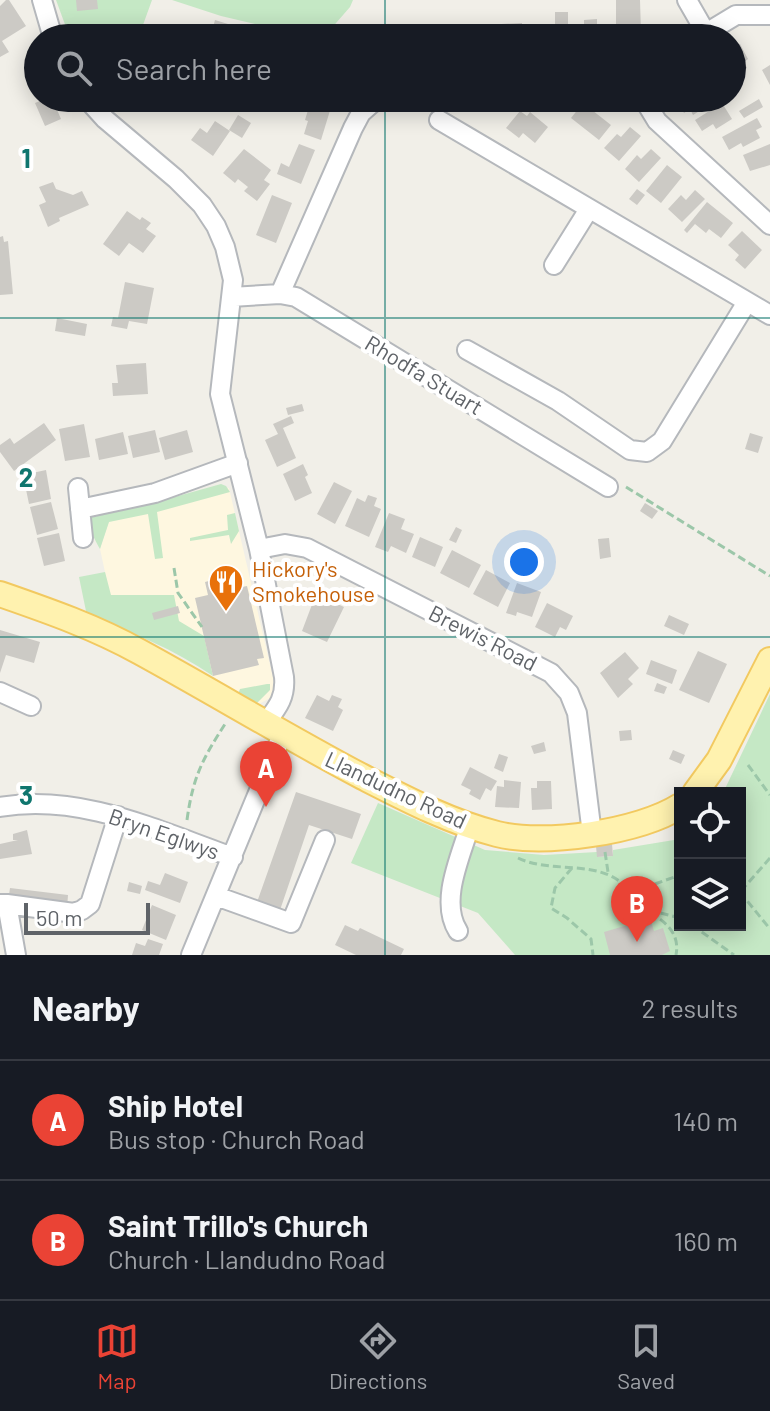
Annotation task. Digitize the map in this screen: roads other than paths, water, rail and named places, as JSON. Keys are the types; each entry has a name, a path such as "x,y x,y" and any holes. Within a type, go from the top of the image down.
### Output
{"main road":[{"name":"Llandudno Road","path":"0,594 89,625 408,800 499,835 592,834 638,825 674,810"},
{"path":"699,787 719,760 770,660"}],"street":[{"path":"42,0 49,24"},
{"path":"687,0 697,24"},
{"path":"721,24 736,15 770,15"},
{"path":"99,112 202,205 225,247 233,280 220,394 259,549 285,691 233,857 191,955"},
{"path":"280,294 362,112"},
{"path":"652,112 657,121 770,225"},
{"path":"439,120 770,315"},
{"path":"554,265 589,209"},
{"name":"Rhodfa Stuart","path":"231,297 280,294 296,297 608,487"},
{"path":"467,350 558,401 630,450 647,452 662,441 747,302"},
{"path":"80,509 155,493 238,463"},
{"path":"78,488 83,538"},
{"name":"Brewis Road","path":"259,549 285,544 307,548 551,673 569,693 577,713 592,834"},
{"path":"0,692 31,706"},
{"name":"Bryn Eglwys","path":"0,807 61,805 118,816 233,857"},
{"path":"16,955 3,904 74,913 90,904 118,816"},
{"path":"458,931 452,922 450,905 470,825"},
{"path":"216,896 291,923 325,840"}],"place":[{"name":"Hickory's Smokehouse","path":"226,613"},
{"name":"Ship Hotel","path":"266,807"},
{"name":"Saint Trillo's Church","path":"637,942"}]}
